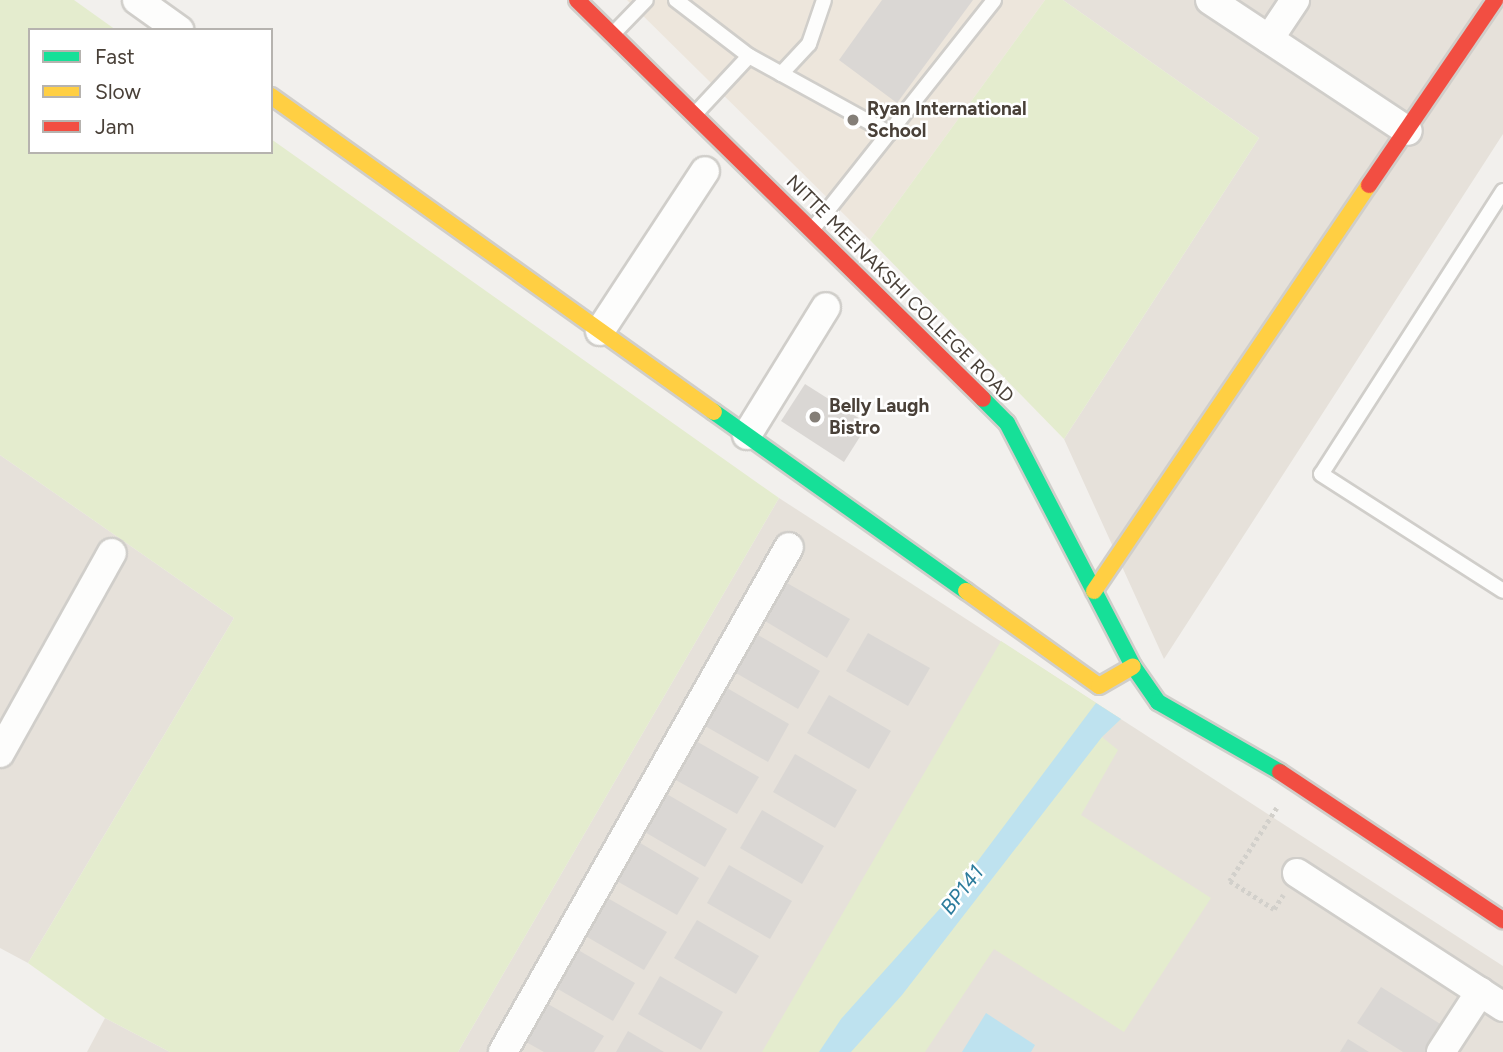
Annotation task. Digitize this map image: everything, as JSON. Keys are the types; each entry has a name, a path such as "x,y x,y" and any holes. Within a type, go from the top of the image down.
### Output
{"street":[{"path":"137,0 176,28"},
{"name":"NITTE MEENAKSHI COLLEGE ROAD","path":"576,0 1007,423 1133,666 1158,702 1295,781 1503,920"},
{"path":"1210,0 1408,131"},
{"path":"1269,39 1295,0"},
{"path":"1094,591 1495,0"},
{"path":"273,97 1099,686 1133,666"},
{"path":"600,331 705,171"},
{"path":"747,435 826,307"},
{"path":"503,1052 789,547"},
{"path":"0,753 8,720 112,553"},
{"path":"1297,873 1492,999 1441,1052"}],"lane":[{"path":"612,35 646,0"},
{"path":"676,0 749,56 889,134"},
{"path":"782,74 809,44 824,0"},
{"path":"811,232 994,0"},
{"path":"694,115 749,56"},
{"path":"1503,191 1321,474 1503,591"}],"shaded area":[{"name":"Ryan International School","path":"627,0 1045,0 870,240"},
{"path":"1063,0 1503,0 1503,134 1164,659 1064,439 1259,138"},
{"path":"0,455 234,618 28,963 0,948"},
{"path":"779,498 1503,966 1503,1052 458,1052"},
{"path":"105,1018 170,1052 87,1052"}],"green space":[{"path":"0,0 74,0 113,28 28,28 28,154 273,154 273,140 779,498 458,1052 170,1052 105,1018 28,963 234,618 0,455"},
{"path":"1045,0 1063,0 1259,138 1064,439 870,240"},
{"path":"1001,641 1121,719 1102,737 1118,750 1081,815 1211,898 1124,1032 994,949 925,1052 762,1052"}],"water":[{"name":"BP141","path":"1096,703 1121,719 1102,737 902,995 851,1052 819,1052 841,1019 953,894"},
{"path":"986,1013 1035,1045 1031,1052 962,1052"}],"building":[{"path":"882,0 973,0 897,103 839,60"},
{"path":"805,384 868,424 844,462 781,421"},
{"path":"787,583 850,619 827,658 765,621"},
{"path":"868,633 930,668 908,706 846,671"},
{"path":"758,635 820,671 798,709 736,673"},
{"path":"727,688 789,724 768,762 705,726"},
{"path":"829,695 891,731 869,769 807,733"},
{"path":"696,741 759,777 737,814 674,779"},
{"path":"795,754 857,790 835,828 773,792"},
{"path":"665,793 727,829 705,867 643,831"},
{"path":"762,810 824,846 802,884 740,848"},
{"path":"637,841 699,878 677,915 615,880"},
{"path":"729,865 792,901 770,939 707,903"},
{"path":"604,896 667,932 644,970 582,934"},
{"path":"697,920 759,956 736,994 674,958"},
{"path":"573,947 635,983 613,1021 551,985"},
{"path":"660,976 723,1012 701,1050 638,1014"},
{"path":"1381,987 1442,1025 1425,1052 1403,1052 1357,1023"},
{"path":"541,1000 604,1036 594,1052 544,1052 519,1038"},
{"path":"628,1031 664,1052 616,1052"},
{"path":"1348,1039 1369,1052 1340,1052"}],"traffic: fast":[{"path":"983,399 1007,423 1133,666 1158,702 1280,772"},
{"path":"714,412 966,591"}],"traffic: slow":[{"path":"273,97 714,412"},
{"path":"1094,591 1369,185"},
{"path":"966,591 1099,686 1133,666"}],"traffic: jam":[{"path":"577,0 983,399"},
{"path":"1369,185 1495,0"},
{"path":"1280,772 1503,920"}],"place":[{"name":"Ryan International School","path":"853,120"},
{"name":"Belly Laugh Bistro","path":"815,417"}]}
